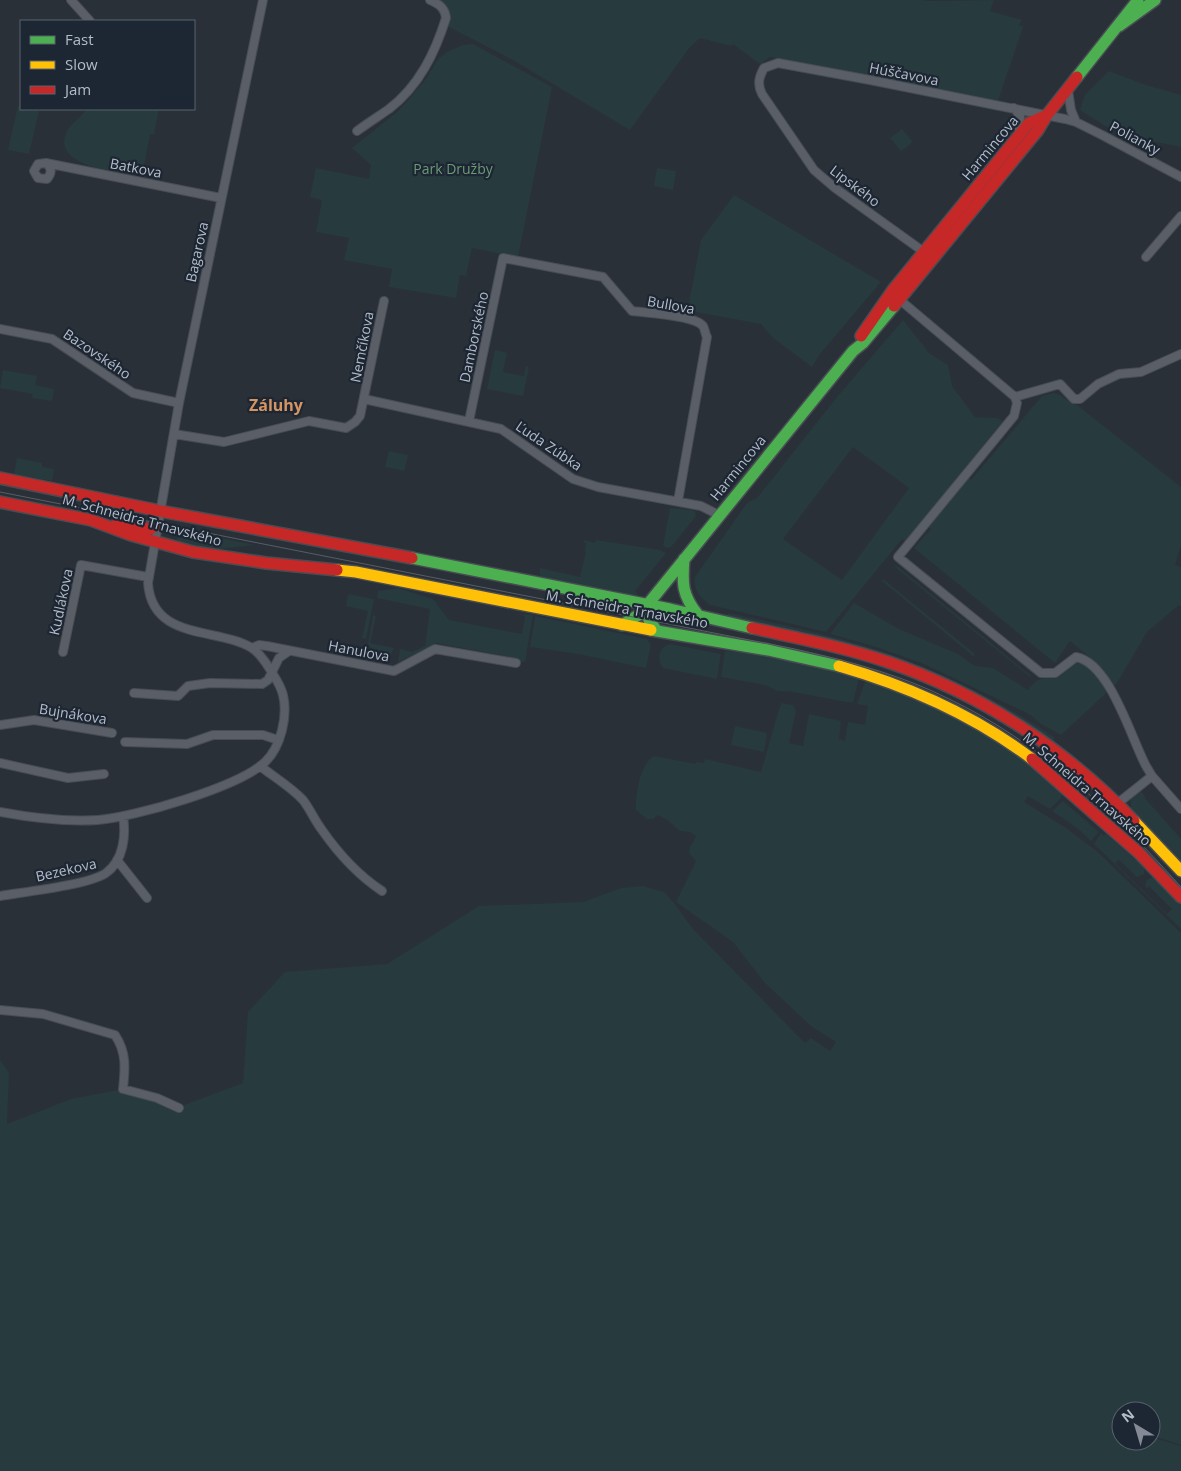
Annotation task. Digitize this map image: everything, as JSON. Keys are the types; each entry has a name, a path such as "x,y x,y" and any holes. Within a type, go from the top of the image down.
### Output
{"main road":[{"name":"Harmincova","path":"896,295 1038,130 1047,115 1138,0"},
{"path":"1119,26 1155,0"},
{"name":"Harmincova","path":"622,625 640,614 853,351 863,343 924,252 1029,123 1047,115"},
{"name":"M. Schneidra Trnavského","path":"0,478 160,511 442,563 698,615 832,646 888,662 927,677 984,704 1021,727 1076,767 1118,803 1181,871"},
{"name":"M. Schneidra Trnavského","path":"0,502 91,520 154,541 212,555 266,563 356,572 657,632 768,650 826,662 887,680 953,709 1011,743 1144,858 1181,897"},
{"path":"91,520 150,529 157,525"},
{"path":"684,559 682,582 684,595 688,604 698,615"},
{"path":"646,605 649,620 657,632"}],"street":[{"path":"71,0 89,20"},
{"name":"Bagarova","path":"157,525 179,403 262,0"},
{"path":"357,131 390,108 406,93 421,75 433,54 446,18 442,6 430,0"},
{"name":"Húščavova","path":"761,74 764,68 778,63 1047,115"},
{"name":"Lipského","path":"761,74 759,87 762,94 814,170 835,188 924,252"},
{"path":"1068,90 1071,110 1076,122"},
{"path":"1014,108 1020,116 1018,137"},
{"name":"Polianky","path":"1047,115 1076,122 1181,177"},
{"name":"Batkova","path":"46,163 221,198"},
{"path":"1146,257 1181,216"},
{"name":"Damborského","path":"469,421 503,258"},
{"name":"Bullova","path":"503,258 603,277 632,311 684,318 695,321 703,326 706,338 678,501"},
{"path":"896,295 1016,397 1017,404 1014,416 898,557 1041,672 1055,673 1076,657 1083,659 1101,673 1112,690 1152,776 1181,809"},
{"name":"Nemčíkova","path":"174,434 224,442 309,422 346,428 360,416 384,301"},
{"name":"Bazovského","path":"0,329 52,339 133,393 179,403"},
{"path":"1016,397 1060,384 1074,399 1080,398 1098,384 1119,374 1141,372 1181,354"},
{"name":"Ľuda Zúbka","path":"364,399 501,429 572,479 598,487 701,506 719,515"},
{"name":"Hanulova","path":"0,812 51,820 99,820 123,816 152,809 232,782 252,772 271,755 286,716 281,688 265,660 252,648 219,636 189,630 173,624 162,615 153,602 148,590 148,577 157,525"},
{"name":"Kudlákova","path":"63,652 81,565 148,577"},
{"name":"Hanulova","path":"252,648 259,645 394,670 435,649 516,663"},
{"path":"134,693 178,696 188,686 195,685 210,683 262,684 268,680 279,658 289,651"},
{"name":"Bujnákova","path":"0,725 34,720 112,733"},
{"path":"125,742 187,744 213,735 262,735 278,740"},
{"path":"0,763 68,778 104,774"},
{"path":"260,766 300,797 332,844 358,873 382,891"},
{"path":"1118,803 1152,776"},
{"path":"123,816 124,841 117,860 147,898"},
{"name":"Bezekova","path":"0,896 90,880 106,873 117,860"},
{"path":"0,1010 43,1014 116,1035 122,1045 125,1069 123,1089 157,1098 179,1108"}],"green space":[{"path":"440,0 994,0 990,11 1022,20 1019,25 1023,27 998,101 770,57 760,64 733,44 731,46 700,38 690,47 630,130 511,59 447,26 448,12 446,6"},
{"name":"Park Družby","path":"473,44 552,87 518,257 472,248 466,276 460,275 456,298 389,287 392,269 344,260 349,238 316,232 322,200 310,197 316,168 369,179 371,165 352,148 397,112 426,79 438,59 447,52 463,45"},
{"path":"1109,71 1143,84 1181,95 1181,147 1120,135 1080,110 1085,95"},
{"path":"18,106 20,110 39,111 29,154 8,150"},
{"path":"85,110 159,110 154,134 150,134 142,176 92,166 80,162 70,155 65,147 65,136 69,128"},
{"path":"902,129 913,142 901,151 890,138"},
{"path":"657,168 676,171 673,190 654,186"},
{"path":"734,195 881,282 819,355 812,367 773,338 761,324 690,311 688,308 701,240"},
{"path":"903,320 929,353 948,365 952,386 975,417 997,418 1003,421 906,541 902,539 826,632 710,605 698,593 695,586 695,577 747,503 757,498 837,397","holes":["853,447 909,488 842,580 783,539"]},
{"path":"495,350 507,353 503,372 524,376 526,366 529,367 523,396 487,389"},
{"path":"3,370 37,376 35,385 54,389 52,401 32,398 33,394 0,388"},
{"path":"1053,393 1077,405 1181,487 1181,546 1175,565 1181,567 1181,606 1179,605 1147,632 1117,683 1061,735 1041,724 1029,714 924,664 876,647 830,634 854,603 899,629 958,654 975,666 993,668 1028,690 1040,679 1062,673 1077,663 1088,665 1092,659 1070,641 1055,663 914,548 931,529 929,527 969,478 971,480 1042,396"},
{"path":"389,451 408,455 404,471 385,467"},
{"path":"17,458 42,463 42,467 54,469 52,481 14,474"},
{"path":"670,508 692,510 696,516 669,548 663,546"},
{"path":"179,530 255,545 208,550 176,543"},
{"path":"584,540 595,543 596,540 660,550 666,553 635,591 638,594 630,596 540,577 540,568 580,577 586,552"},
{"path":"894,566 898,567 1031,676 1030,677"},
{"path":"883,579 975,654 973,656 882,581"},
{"path":"398,588 433,599 449,620 522,634 525,616 516,614 533,615 525,662 503,659 501,655 436,643 398,662 400,649 412,652 425,646 430,609 377,598 378,591"},
{"path":"348,594 374,599 366,639 362,638 368,611 346,606"},
{"path":"729,613 845,640 887,653 937,673 985,696 1032,722 1054,737 1054,741 982,698 833,640 728,616"},
{"path":"373,615 376,616 370,643 394,648 389,658 386,658 385,653 373,650 368,644"},
{"path":"535,616 647,639 651,645 646,668 578,654 530,647"},
{"path":"670,644 721,654 717,679 663,668 659,657 663,648"},
{"path":"725,651 793,660 859,678 853,702 778,691 765,685 721,677"},
{"path":"866,679 893,688 946,711 972,724 1019,755 1062,793 1061,798 1050,809 1028,796 1024,802 1066,828 1098,852 1181,933 1181,1445 1161,1438 1161,1401 1111,1401 1111,1451 1161,1451 1161,1440 1181,1446 1181,1471 0,1471 0,1060 9,1073 7,1124 71,1099 123,1089 179,1107 243,1083 248,1012 285,972 387,964 479,906 583,902 621,888 643,886 664,892 693,929 805,1043 811,1038 830,1051 836,1042 811,1026 765,983 733,942 676,902 696,861 689,853 696,836 690,832 680,831 666,819 657,815 654,819 647,819 636,810 636,796 639,780 645,766 654,756 696,764 696,762 704,763 705,759 761,772 782,703 793,705 796,711 789,743 803,746 809,714 841,721 839,739 845,741 848,722 865,725 868,706 857,704"},
{"path":"735,726 767,733 764,752 731,745"},
{"path":"1140,790 1181,839 1181,864 1131,808 1131,799"},
{"path":"1063,801 1099,832 1091,841 1077,828 1052,811"},
{"path":"1101,833 1104,836 1106,834 1144,867 1144,874 1137,877 1119,860 1115,863 1167,914 1172,909 1149,886 1147,888 1145,885 1147,880 1153,876 1156,878 1181,904 1181,929 1094,844"}],"tram line":[{"path":"0,492 790,648 891,675 949,699 982,716 1014,736 1074,781 1130,833 1181,887"}],"traffic: fast":[{"path":"1077,77 1138,0"},
{"path":"1119,26 1155,0"},
{"path":"622,625 640,614 853,351 863,343 894,306"},
{"path":"412,558 670,609 752,628"},
{"path":"684,559 684,589 698,615"},
{"path":"646,605 649,620 657,631"},
{"path":"651,630 768,650 839,666"}],"traffic: slow":[{"path":"337,570 356,572 651,630"},
{"path":"839,666 890,683 940,704 987,729 1032,759"},
{"path":"1134,821 1181,871"}],"traffic: jam":[{"path":"894,306 1038,130 1047,115 1077,77"},
{"path":"861,336 893,290 1029,123 1047,115"},
{"path":"0,478 160,511 412,558"},
{"path":"0,502 91,520 131,535 193,552 266,563 337,570"},
{"path":"117,524 150,529 157,525"},
{"path":"752,628 820,643 888,662 956,690 989,707 1051,747 1080,770 1134,821"},
{"path":"1032,759 1139,853 1181,897"}],"district":[{"name":"Záluhy","path":"276,405"}]}
